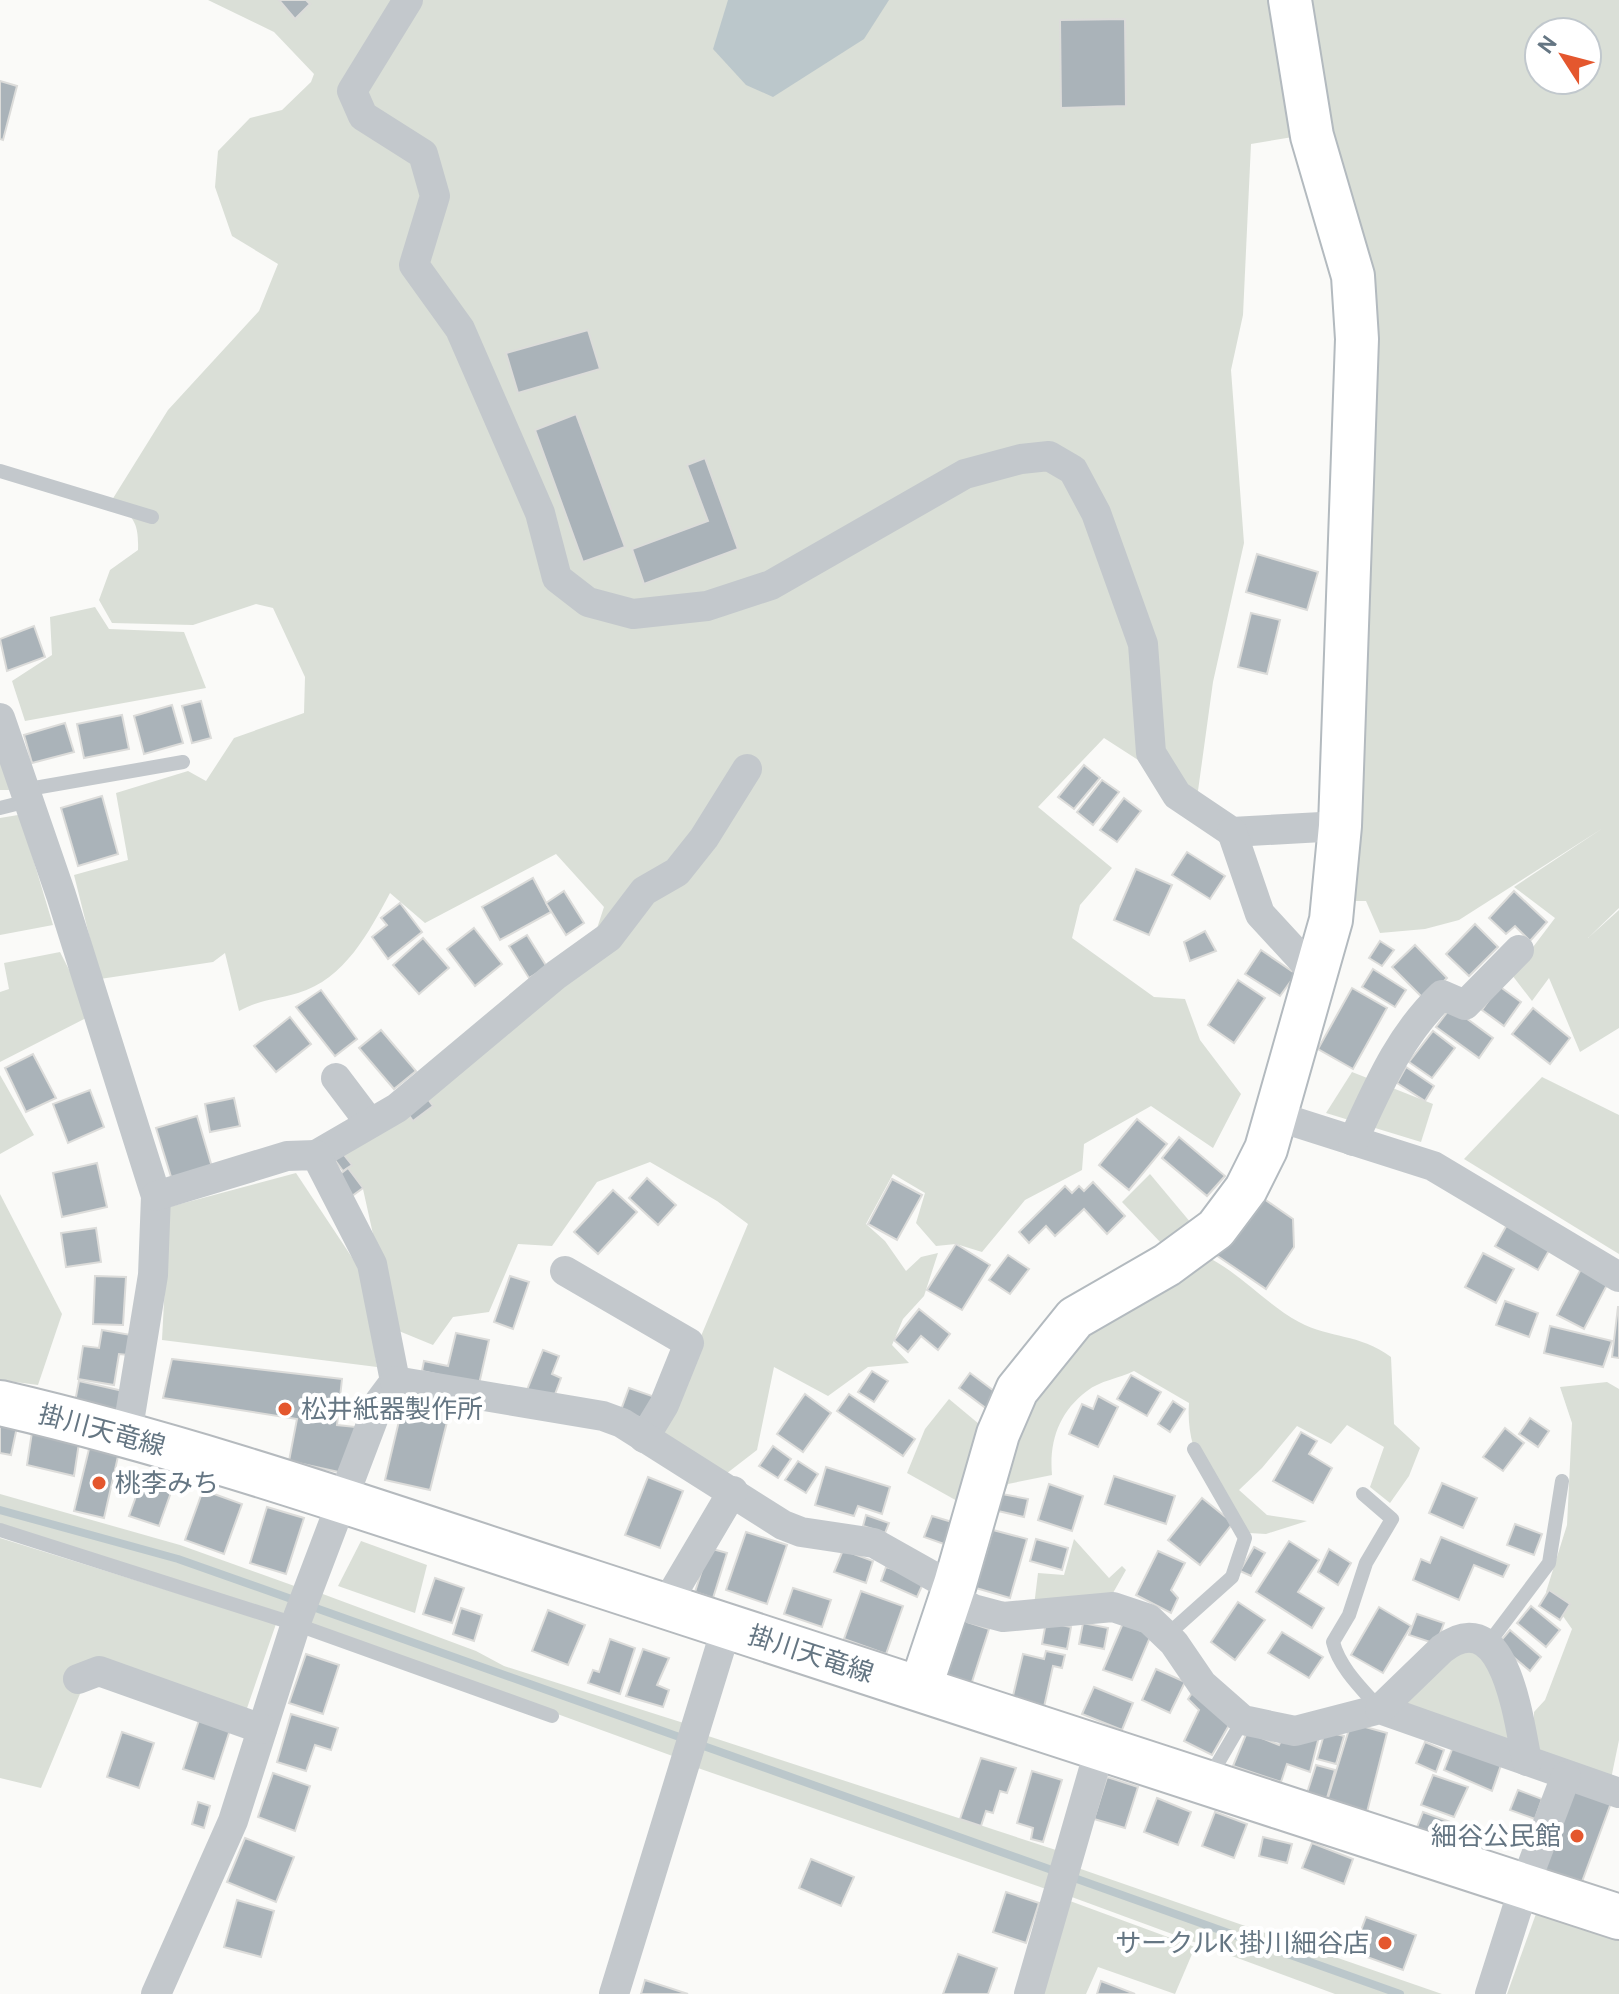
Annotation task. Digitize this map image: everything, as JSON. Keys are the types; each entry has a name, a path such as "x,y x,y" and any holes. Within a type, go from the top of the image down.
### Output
{"main road":[{"name":"掛川天竜線","path":"0,1403 127,1434 1207,1780 1619,1917"}],"street":[{"path":"408,0 352,91 363,116 423,154 435,196 414,265 460,329 540,513 557,578 588,602 633,614 707,606 771,585 965,474 1021,459 1049,456 1073,470 1096,513 1143,644 1151,753 1177,795 1232,832 1340,826"},
{"path":"920,1689 998,1434 1017,1390 1075,1318 1167,1265 1216,1229 1246,1189 1266,1149 1318,977 1331,920 1340,826 1357,339 1353,276 1312,136 1290,0"},
{"path":"0,718 17,800 156,1196 153,1275 127,1434"},
{"path":"156,1196 287,1156 316,1155 397,1108 556,975 609,937 644,891 677,872 704,838 747,769"},
{"path":"1232,832 1260,914 1318,977"},
{"path":"1353,1141 1393,1054 1421,1015 1442,995 1465,1005 1519,950"},
{"path":"336,1078 370,1123"},
{"path":"1276,1116 1433,1166 1619,1277"},
{"path":"156,1994 233,1821 297,1620 344,1503 380,1401 395,1381 372,1264 316,1155"},
{"path":"565,1271 689,1343 664,1405 644,1438"},
{"path":"395,1381 603,1416 733,1491 783,1525 801,1532 874,1543 952,1592 973,1609 1003,1617 1113,1607 1149,1619 1166,1636 1202,1684 1243,1720 1295,1731 1380,1709 1453,1641 1469,1637 1488,1644 1504,1665 1527,1761"},
{"path":"665,1606 733,1491"},
{"path":"614,1994 727,1626"},
{"path":"78,1679 99,1671 262,1729"},
{"path":"1380,1709 1619,1793"},
{"path":"1029,1994 1070,1862 1100,1748"},
{"path":"1490,1994 1524,1887 1566,1776"}],"lane":[{"path":"0,471 152,517"},
{"path":"17,800 183,762"},
{"path":"1166,1636 1232,1577 1245,1538 1194,1449"},
{"path":"1488,1644 1549,1563 1562,1481"},
{"path":"1363,1494 1392,1519 1366,1563 1349,1615 1333,1642 1336,1653 1380,1709"},
{"path":"0,1530 297,1620 552,1716"},
{"path":"1207,1780 1243,1720"}],"shaded area":[{"path":"208,0 1619,0 1619,908 1588,938 1619,910 1619,1028 1580,1052 1549,978 1532,1001 1512,975 1555,918 1514,887 1603,828 1459,920 1425,929 1380,933 1366,901 1341,901 1375,371 1305,135 1251,144 1243,315 1231,370 1244,543 1213,682 1197,798 1104,738 1038,807 1112,868 1080,905 1072,938 1154,997 1185,999 1200,1040 1241,1094 1213,1148 1151,1106 1084,1144 1082,1170 1025,1200 982,1252 956,1244 936,1246 916,1223 925,1193 893,1174 866,1224 885,1241 906,1271 921,1257 938,1253 924,1296 903,1319 892,1345 909,1363 868,1367 828,1396 774,1367 757,1450 722,1477 657,1441 748,1224 717,1201 650,1162 597,1182 552,1246 518,1244 489,1312 453,1317 433,1345 394,1329 363,1189 329,1154 582,974 604,907 556,854 425,923 390,893 354,952 329,977 298,993 239,1011 225,953 213,962 100,979 74,875 128,860 116,793 188,771 206,781 234,738 304,713 305,677 273,608 256,604 193,625 112,623 99,600 110,570 138,550 133,520 112,500 168,410 259,311 278,264 232,236 215,187 218,151 250,118 282,110 311,82 314,74 274,32"},
{"path":"728,0 889,0 864,39 773,97 746,85 713,49"},
{"path":"95,607 109,629 184,632 206,688 25,721 12,681 52,655 50,617"},
{"path":"0,749 53,925 0,935 0,818 18,815 12,790 0,790"},
{"path":"60,952 92,1015 0,1062 0,992 9,989 4,963"},
{"path":"1352,1072 1433,1104 1421,1142 1326,1113"},
{"path":"0,1075 34,1135 0,1154"},
{"path":"1542,1077 1619,1115 1619,1254 1464,1159"},
{"path":"296,1173 363,1274 377,1367 162,1340 169,1207"},
{"path":"1150,1174 1191,1223 1162,1244 1122,1202"},
{"path":"0,1194 62,1314 38,1385 0,1380"},
{"path":"1201,1254 1227,1269 1299,1322 1367,1344 1391,1357 1394,1424 1420,1448 1409,1476 1390,1503 1370,1487 1384,1447 1347,1425 1331,1444 1297,1426 1239,1490 1267,1515 1307,1521 1266,1534 1249,1533 1205,1474 1192,1441 1189,1403 1134,1371 1097,1385 1077,1399 1063,1418 1054,1439 1052,1475 1008,1484 993,1524 1013,1406 1065,1338"},
{"path":"1607,1382 1619,1389 1619,1740 1611,1779 1534,1756 1534,1712 1545,1700 1572,1629 1546,1592 1567,1525 1572,1423 1560,1387"},
{"path":"949,1399 991,1434 959,1502 907,1473 925,1429"},
{"path":"0,1494 180,1545 300,1588 288,1615 0,1525"},
{"path":"0,1538 276,1624 245,1714 87,1677 41,1788 0,1778"},
{"path":"1074,1539 1109,1578 1122,1566 1126,1570 1109,1600 1034,1606 1038,1573 1064,1575"},
{"path":"361,1541 427,1565 415,1613 338,1586"},
{"path":"312,1590 476,1651 504,1666 690,1725 678,1758 300,1620"},
{"path":"1483,1649 1518,1754 1397,1710 1441,1657"},
{"path":"705,1735 1059,1851 1046,1889 695,1767"},
{"path":"1075,1867 1442,1994 1335,1994 1069,1896"},
{"path":"1070,1901 1195,1947 1175,1994 1098,1967 1086,1994 1041,1994"},
{"path":"1537,1911 1619,1938 1619,1994 1507,1994"}],"building":[{"path":"279,0 306,0 310,4 295,19"},
{"path":"1125,19 1126,106 1061,108 1060,20"},
{"path":"0,81 17,86 3,140 0,139"},
{"path":"588,330 600,369 518,393 506,353"},
{"path":"576,414 625,547 583,562 535,430"},
{"path":"705,458 738,549 644,584 632,549 708,521 687,465"},
{"path":"1257,554 1318,572 1307,610 1246,592"},
{"path":"1251,613 1280,620 1267,674 1238,667"},
{"path":"34,626 45,657 7,671 0,639"},
{"path":"201,701 211,738 192,743 182,706"},
{"path":"172,705 183,743 144,754 134,716"},
{"path":"122,715 129,749 84,758 77,724"},
{"path":"65,723 74,752 32,763 24,735"},
{"path":"1084,765 1100,778 1074,809 1058,797"},
{"path":"1102,780 1119,792 1093,825 1077,812"},
{"path":"102,796 118,854 78,866 61,808"},
{"path":"1124,798 1141,811 1117,842 1100,830"},
{"path":"1187,852 1225,876 1210,899 1172,875"},
{"path":"1136,869 1172,885 1149,935 1114,920"},
{"path":"533,878 551,912 500,940 482,907"},
{"path":"564,891 584,923 566,935 546,903"},
{"path":"1514,891 1547,922 1530,941 1515,926 1506,934 1489,918"},
{"path":"400,903 422,932 388,959 372,937 387,925 381,918"},
{"path":"1475,924 1498,947 1469,976 1446,954"},
{"path":"474,928 502,964 475,986 447,949"},
{"path":"1205,931 1216,951 1190,961 1184,942"},
{"path":"527,935 547,967 529,978 509,946"},
{"path":"423,938 449,968 419,994 393,965"},
{"path":"1380,941 1394,950 1382,966 1369,958"},
{"path":"1415,945 1447,978 1425,1000 1392,967"},
{"path":"1261,950 1296,974 1280,996 1245,974"},
{"path":"1373,969 1406,990 1395,1007 1362,987"},
{"path":"1238,980 1265,998 1234,1043 1208,1025"},
{"path":"1499,986 1521,1002 1504,1026 1482,1010"},
{"path":"1352,988 1387,1008 1353,1069 1318,1049"},
{"path":"321,990 357,1039 335,1056 296,1007"},
{"path":"1451,1007 1493,1038 1479,1058 1436,1027"},
{"path":"1533,1008 1570,1038 1550,1064 1512,1034"},
{"path":"290,1017 311,1044 276,1072 254,1046"},
{"path":"381,1030 416,1071 394,1089 359,1048"},
{"path":"1433,1031 1455,1048 1432,1078 1409,1062"},
{"path":"33,1054 56,1098 26,1112 5,1068"},
{"path":"1406,1067 1434,1086 1425,1101 1397,1083"},
{"path":"90,1090 104,1127 68,1143 53,1104"},
{"path":"425,1095 433,1106 413,1121 405,1110"},
{"path":"234,1098 240,1126 210,1132 205,1104"},
{"path":"197,1116 212,1167 172,1180 156,1128"},
{"path":"1137,1119 1167,1144 1129,1190 1099,1165"},
{"path":"1179,1137 1225,1176 1207,1196 1162,1158"},
{"path":"340,1150 352,1165 343,1171 332,1156"},
{"path":"97,1163 107,1207 62,1217 53,1173"},
{"path":"348,1168 363,1188 345,1201 331,1181"},
{"path":"647,1178 676,1205 658,1225 629,1198"},
{"path":"892,1179 922,1195 897,1240 868,1224"},
{"path":"1093,1182 1125,1216 1107,1234 1084,1209 1055,1236 1046,1226 1029,1243 1019,1232 1065,1186 1072,1193 1079,1186 1084,1191"},
{"path":"613,1190 637,1212 598,1254 574,1232"},
{"path":"1257,1194 1293,1219 1294,1247 1266,1289 1216,1255"},
{"path":"1508,1223 1551,1247 1538,1270 1495,1246"},
{"path":"96,1228 101,1262 66,1267 61,1233"},
{"path":"956,1244 990,1265 962,1310 927,1290"},
{"path":"1483,1253 1514,1269 1496,1303 1465,1287"},
{"path":"1008,1255 1029,1269 1010,1294 989,1280"},
{"path":"1581,1269 1608,1283 1584,1329 1557,1315"},
{"path":"95,1276 126,1277 123,1325 93,1324"},
{"path":"510,1276 529,1282 513,1329 494,1322"},
{"path":"1505,1301 1538,1313 1529,1337 1496,1325"},
{"path":"1619,1307 1619,1358 1612,1357"},
{"path":"919,1309 950,1334 938,1350 921,1336 908,1352 894,1340"},
{"path":"1550,1326 1612,1341 1603,1367 1544,1353"},
{"path":"102,1330 131,1335 128,1355 119,1354 114,1385 78,1379 83,1346 99,1348"},
{"path":"456,1333 489,1340 479,1384 422,1371 424,1361 448,1366"},
{"path":"543,1350 559,1356 552,1374 561,1378 551,1405 525,1395"},
{"name":"松井紙器製作所","path":"172,1359 342,1379 337,1425 356,1427 343,1473 289,1461 297,1419 163,1398"},
{"path":"872,1371 888,1381 874,1402 858,1392"},
{"path":"970,1373 1002,1397 991,1412 959,1388"},
{"path":"1131,1375 1161,1392 1147,1416 1117,1399"},
{"path":"79,1381 123,1391 119,1412 75,1402"},
{"path":"629,1388 655,1397 646,1420 621,1410"},
{"path":"805,1394 831,1413 803,1452 777,1434"},
{"path":"849,1394 915,1439 903,1456 837,1411"},
{"path":"1098,1396 1118,1407 1098,1447 1069,1434 1082,1404 1093,1409"},
{"path":"404,1400 450,1410 430,1490 385,1480"},
{"path":"1173,1401 1185,1409 1170,1432 1158,1424"},
{"path":"1530,1418 1549,1431 1538,1447 1519,1434"},
{"path":"0,1424 17,1427 11,1455 0,1453"},
{"path":"1505,1428 1524,1443 1503,1471 1483,1457"},
{"path":"32,1432 79,1443 74,1476 27,1465"},
{"path":"1301,1432 1317,1441 1309,1454 1332,1468 1313,1503 1273,1481"},
{"path":"90,1445 119,1452 104,1518 74,1511"},
{"path":"773,1446 791,1459 778,1478 759,1466"},
{"path":"798,1461 818,1474 806,1493 785,1480"},
{"path":"826,1467 890,1487 882,1514 858,1506 854,1516 815,1505"},
{"path":"144,1474 174,1484 159,1526 129,1516"},
{"path":"1114,1476 1175,1496 1166,1524 1105,1504"},
{"path":"648,1477 683,1491 660,1548 625,1535"},
{"path":"1442,1483 1477,1498 1463,1528 1429,1513"},
{"path":"1049,1484 1083,1496 1072,1531 1038,1520"},
{"path":"203,1490 242,1504 224,1554 185,1540"},
{"path":"1002,1494 1028,1499 1024,1517 998,1511"},
{"path":"1202,1498 1233,1523 1200,1565 1168,1540"},
{"path":"267,1507 304,1518 286,1574 250,1563"},
{"path":"866,1515 889,1523 885,1533 863,1526"},
{"path":"932,1516 952,1522 944,1544 924,1537"},
{"path":"1515,1524 1542,1534 1534,1555 1507,1545"},
{"path":"993,1530 1027,1539 1010,1598 976,1588"},
{"path":"746,1532 787,1545 767,1604 726,1590"},
{"path":"1441,1537 1509,1565 1503,1577 1474,1565 1459,1600 1413,1580 1421,1559 1430,1563"},
{"path":"1036,1539 1068,1548 1062,1570 1030,1561"},
{"path":"1289,1541 1319,1560 1298,1592 1324,1608 1312,1628 1256,1592"},
{"path":"1254,1547 1265,1553 1251,1576 1240,1571"},
{"path":"709,1548 727,1553 713,1598 695,1592"},
{"path":"1329,1549 1351,1563 1338,1585 1318,1572"},
{"path":"843,1550 873,1561 866,1583 834,1572"},
{"path":"1158,1551 1185,1563 1171,1590 1178,1598 1171,1613 1136,1595"},
{"path":"886,1567 925,1579 917,1597 881,1581"},
{"path":"435,1578 464,1588 452,1623 423,1614"},
{"path":"793,1588 831,1600 822,1627 784,1614"},
{"path":"1549,1590 1570,1604 1560,1620 1539,1606"},
{"path":"861,1591 903,1606 886,1654 844,1639"},
{"path":"1238,1602 1265,1620 1235,1660 1211,1642"},
{"path":"1531,1606 1560,1630 1546,1647 1517,1623"},
{"path":"1379,1607 1411,1626 1383,1673 1351,1655"},
{"path":"461,1608 482,1615 474,1641 453,1634"},
{"path":"548,1610 585,1625 568,1665 532,1651"},
{"path":"1417,1614 1444,1623 1436,1644 1409,1635"},
{"path":"961,1620 989,1629 971,1685 944,1676"},
{"path":"1046,1622 1071,1627 1067,1649 1042,1644"},
{"path":"1083,1623 1108,1628 1104,1649 1079,1644"},
{"path":"1123,1623 1151,1635 1132,1680 1103,1670"},
{"path":"1510,1630 1541,1657 1530,1671 1498,1644"},
{"path":"1282,1632 1323,1657 1309,1678 1268,1653"},
{"path":"610,1639 635,1648 620,1694 588,1683 593,1670 599,1672"},
{"path":"643,1649 669,1658 657,1685 669,1690 663,1707 626,1696"},
{"path":"1046,1651 1065,1655 1062,1668 1053,1666 1044,1707 1012,1700 1023,1654 1044,1659"},
{"path":"306,1654 339,1665 323,1714 289,1703"},
{"path":"1156,1669 1185,1682 1170,1713 1142,1700"},
{"path":"1094,1687 1133,1703 1122,1730 1082,1714"},
{"path":"1196,1687 1232,1720 1212,1755 1184,1741 1199,1710 1188,1699"},
{"path":"291,1714 338,1728 331,1750 315,1745 306,1771 277,1762"},
{"path":"199,1720 230,1730 214,1779 183,1769"},
{"path":"1351,1723 1387,1733 1366,1816 1327,1801"},
{"path":"1321,1729 1310,1772 1287,1764 1281,1782 1233,1766 1247,1732 1279,1745 1284,1734"},
{"path":"1325,1731 1344,1736 1336,1764 1317,1759"},
{"path":"122,1732 154,1743 139,1788 107,1777"},
{"path":"1425,1742 1444,1750 1436,1772 1416,1763"},
{"path":"1453,1747 1501,1765 1492,1791 1444,1770"},
{"path":"981,1758 1016,1768 1007,1793 1000,1791 993,1813 986,1811 981,1826 960,1819"},
{"path":"1316,1765 1335,1770 1327,1798 1307,1793"},
{"path":"1032,1771 1062,1780 1043,1842 1031,1839 1033,1828 1017,1823"},
{"path":"273,1773 310,1786 295,1831 258,1817"},
{"path":"1433,1775 1468,1787 1454,1817 1421,1805"},
{"path":"1107,1777 1138,1787 1125,1828 1094,1819"},
{"path":"1518,1790 1542,1799 1535,1819 1510,1810"},
{"name":"細谷公民館","path":"1573,1791 1611,1803 1580,1887 1543,1869"},
{"path":"1157,1798 1191,1812 1178,1845 1144,1832"},
{"path":"198,1802 210,1806 204,1828 192,1824"},
{"path":"1215,1812 1247,1824 1234,1858 1202,1846"},
{"path":"1423,1812 1456,1824 1449,1843 1416,1830"},
{"path":"1263,1837 1292,1844 1287,1863 1259,1856"},
{"path":"245,1838 294,1857 276,1902 227,1882"},
{"path":"1312,1843 1353,1859 1344,1884 1302,1868"},
{"path":"811,1859 854,1877 841,1906 799,1888"},
{"path":"1006,1892 1039,1903 1026,1943 993,1932"},
{"path":"237,1900 274,1911 261,1957 224,1947"},
{"name":"サークルK 掛川細谷店","path":"1366,1917 1416,1935 1403,1970 1353,1952"},
{"path":"958,1954 997,1968 988,1994 943,1994"},
{"path":"645,1980 688,1994 641,1994"},
{"path":"1101,1981 1135,1994 1097,1994"}],"waterway":[{"path":"0,1510 178,1559 297,1601"},
{"path":"310,1606 685,1739"},
{"path":"698,1744 1400,1994"}],"place":[{"name":"松井紙器製作所","path":"285,1409"},
{"name":"桃李みち","path":"99,1483"},
{"name":"細谷公民館","path":"1577,1836"},
{"name":"サークルK 掛川細谷店","path":"1385,1943"}]}
